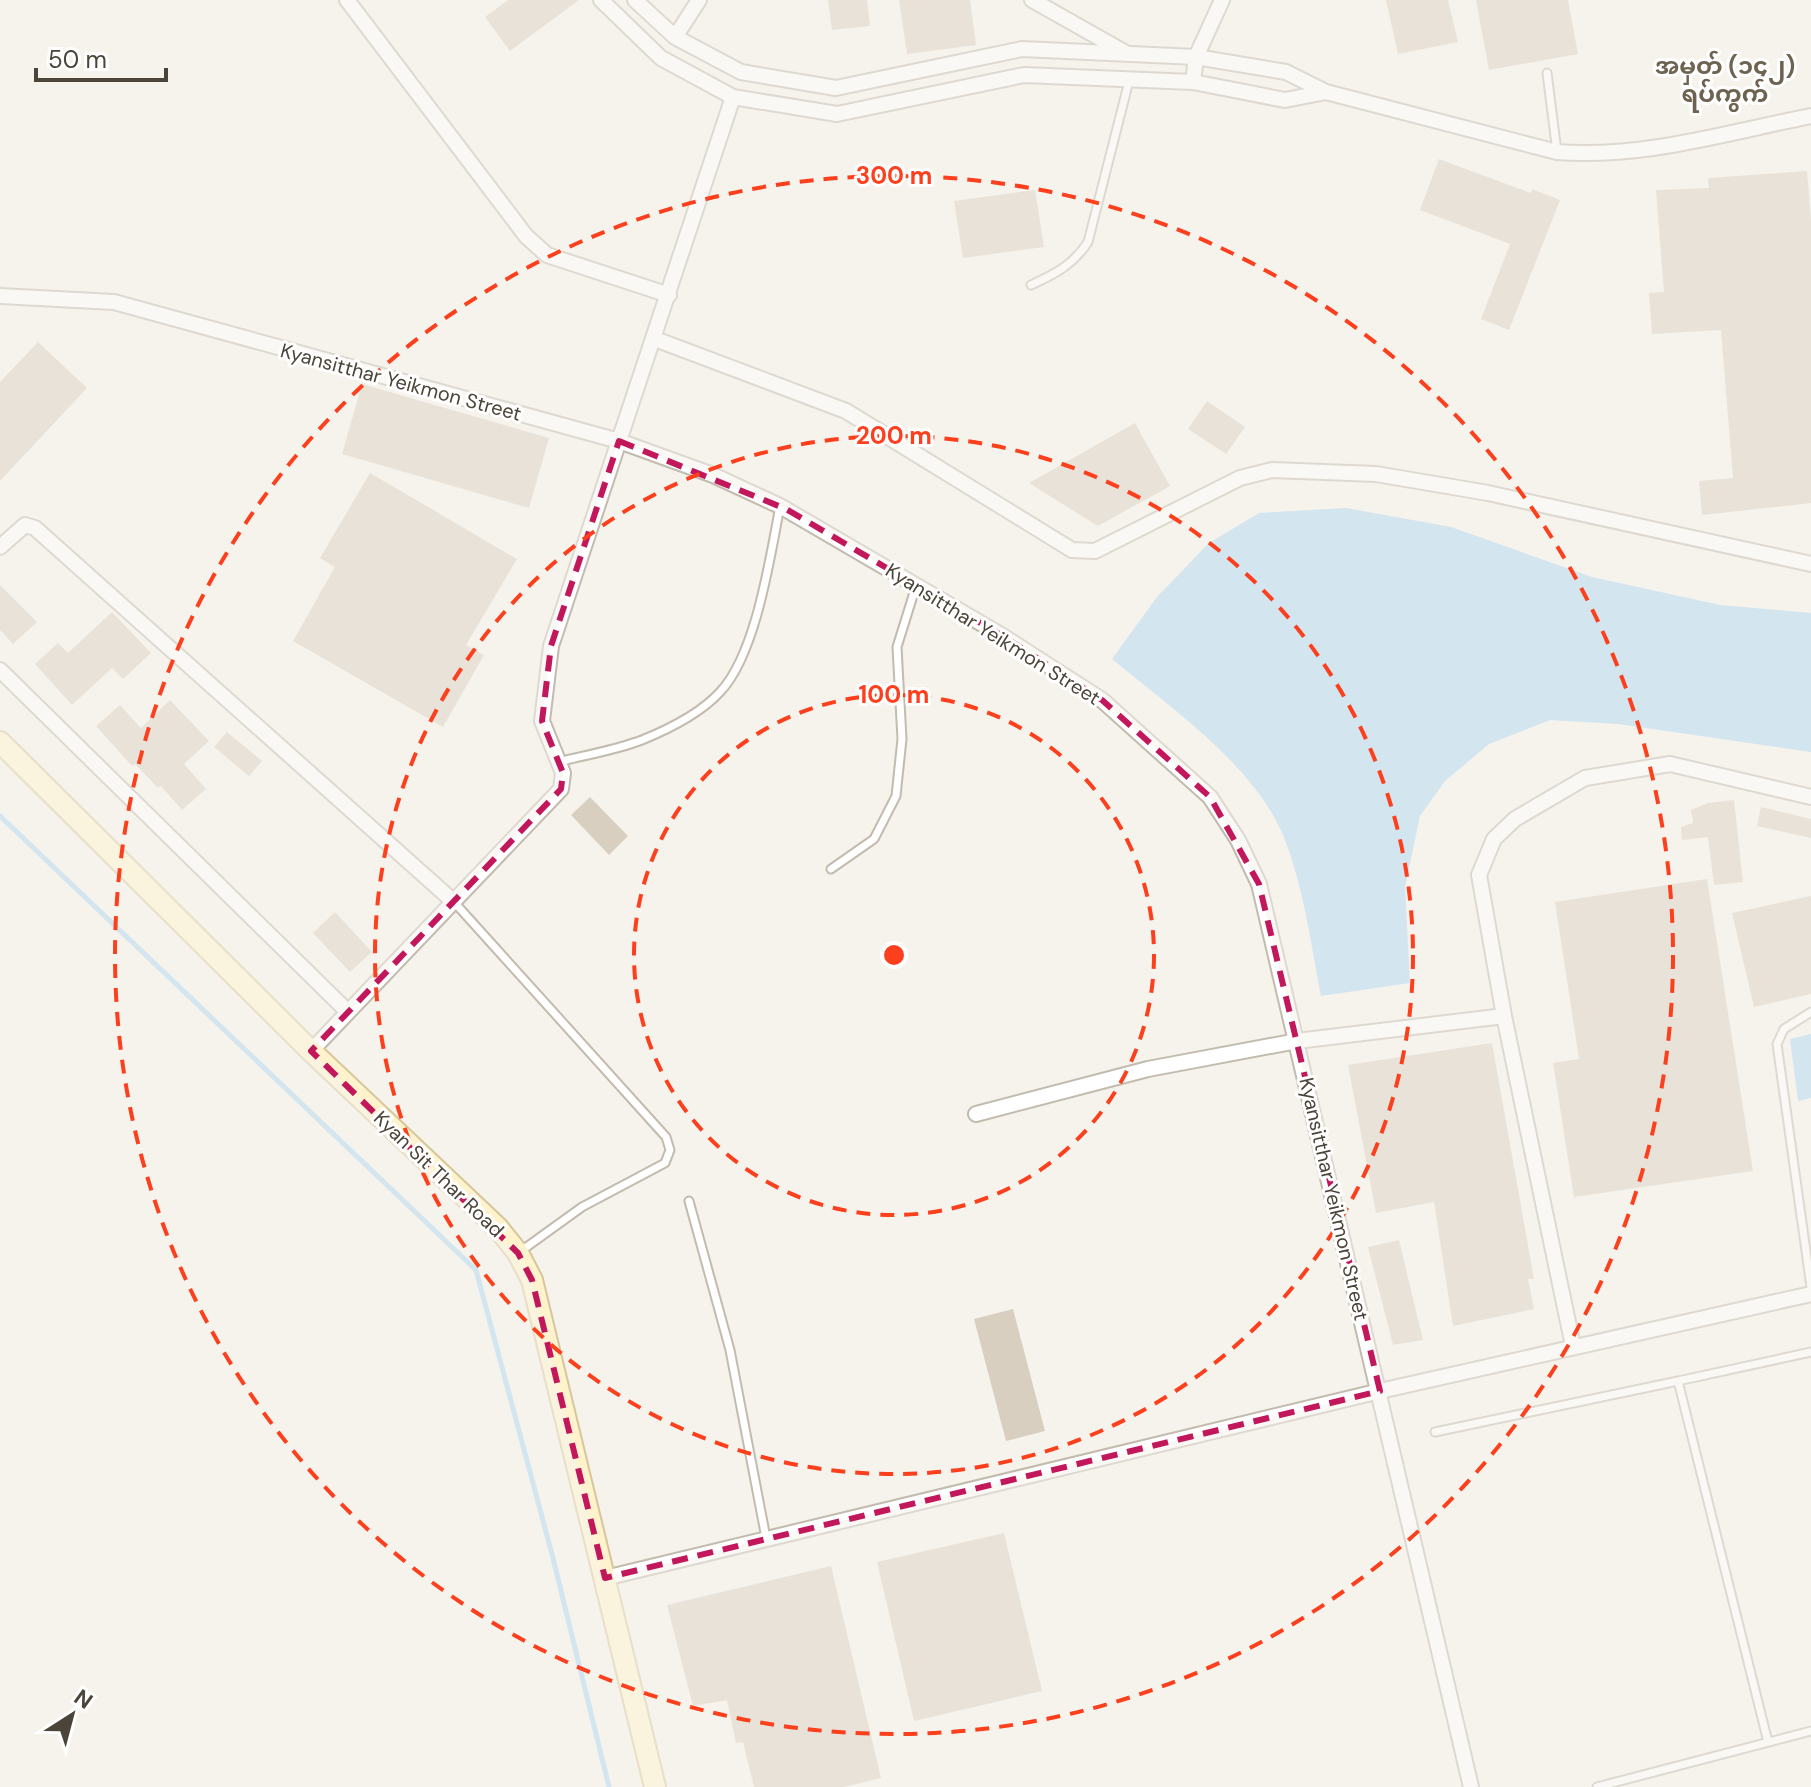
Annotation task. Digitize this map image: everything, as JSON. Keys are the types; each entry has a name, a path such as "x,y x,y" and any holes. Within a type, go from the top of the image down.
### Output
{"main road":[{"name":"Kyan Sit Thar Road","path":"0,742 311,1051 498,1228 518,1253 532,1280 655,1787"}],"street":[{"path":"347,0 526,236 547,255 669,295"},
{"path":"601,0 661,58 733,97 837,114 1024,75 1193,82 1285,100 1326,92"},
{"path":"635,0 675,37 741,72 836,88 1022,49 1196,57 1286,72 1326,92 1557,152 1587,154 1639,150 1811,116"},
{"path":"675,37 699,0"},
{"path":"1032,0 1129,55"},
{"path":"1193,82 1196,57 1222,0"},
{"path":"311,1051 561,789 563,773 542,721 551,646 733,97"},
{"name":"Kyansitthar Yeikmon Street","path":"0,296 114,302 619,441 713,475 780,506 1102,700 1210,797 1238,840 1259,884 1471,1787"},
{"path":"655,339 846,411 1072,550 1095,551 1240,478 1272,470 1376,474 1475,490 1811,564"},
{"path":"0,547 25,525 35,528 454,902"},
{"path":"0,670 348,1012"},
{"path":"1573,1346 1504,1016 1479,875 1494,839 1515,819 1585,778 1670,764 1811,797"},
{"path":"976,1114 1148,1069 1297,1041 1504,1016"},
{"path":"605,1578 1380,1391 1573,1346 1640,1335 1811,1294"}],"lane":[{"path":"1547,73 1557,152"},
{"path":"1031,285 1064,270 1088,242 1129,81"},
{"path":"558,762 641,740 694,714 721,692 739,663 765,585 780,506"},
{"path":"831,869 874,839 896,796 902,739 897,647 916,586"},
{"path":"454,902 666,1137 670,1150 665,1163 582,1207 518,1253"},
{"path":"1811,1012 1784,1029 1777,1044 1811,1287"},
{"path":"689,1201 730,1350 766,1540"},
{"path":"1435,1432 1811,1352"},
{"path":"1678,1381 1768,1742"},
{"path":"1597,1787 1811,1731"}],"highlighted area":[{"path":"619,441 786,509 1001,635 1102,700 1210,797 1259,884 1380,1391 605,1578 532,1280 518,1253 311,1051 561,789 563,773 542,721 551,646"}],"water":[{"path":"1346,508 1451,527 1592,577 1720,605 1811,613 1811,752 1618,724 1550,720 1489,744 1445,781 1420,816 1405,887 1410,983 1321,996 1297,878 1285,840 1272,813 1234,764 1210,740 1112,659 1157,597 1209,543 1259,513"},
{"path":"1811,1034 1811,1098 1798,1101 1790,1039"}],"building":[{"path":"508,0 579,0 510,51 485,17"},
{"path":"828,0 867,0 870,26 832,30"},
{"path":"899,0 970,0 976,45 907,54"},
{"path":"1386,0 1448,0 1458,42 1398,54"},
{"path":"1476,0 1568,0 1578,54 1489,70"},
{"path":"1439,159 1531,193 1532,189 1560,200 1509,330 1481,319 1510,244 1420,210"},
{"path":"1807,171 1811,219 1811,503 1702,515 1699,481 1733,478 1721,330 1652,334 1649,293 1664,292 1656,190 1709,188 1708,178"},
{"path":"1035,190 1044,247 963,258 954,201"},
{"path":"38,342 87,388 0,481 0,382"},
{"path":"362,384 549,438 529,508 342,454"},
{"path":"1207,401 1245,427 1226,454 1188,429"},
{"path":"1135,423 1170,486 1098,526 1029,483"},
{"path":"370,473 517,559 466,645 484,655 443,727 293,641 335,567 320,558"},
{"path":"0,585 37,622 13,644 0,630"},
{"path":"112,612 151,653 123,679 112,668 72,705 35,664 58,643 68,653"},
{"path":"170,700 209,741 184,764 206,789 182,810 161,786 158,788 135,764 132,766 96,726 120,705 141,728"},
{"path":"227,732 262,761 249,776 214,747"},
{"path":"590,797 628,836 609,855 571,815"},
{"path":"1734,800 1743,882 1714,885 1708,837 1682,840 1681,827 1693,823 1691,810 1708,803"},
{"path":"1761,807 1811,819 1811,838 1757,826"},
{"path":"1707,879 1753,1171 1574,1197 1553,1063 1579,1059 1555,902"},
{"path":"1811,896 1811,994 1754,1007 1732,913"},
{"path":"335,912 372,952 350,972 313,933"},
{"path":"1492,1043 1534,1279 1528,1279 1534,1309 1453,1326 1434,1202 1376,1213 1348,1065"},
{"path":"1399,1240 1423,1340 1393,1345 1368,1247"},
{"path":"1013,1309 1045,1431 1006,1441 974,1319"},
{"path":"1004,1533 1042,1691 914,1721 877,1562"},
{"path":"831,1566 881,1778 844,1787 754,1787 743,1742 736,1743 727,1700 693,1706 667,1605"}],"waterway":[{"path":"0,816 476,1270 553,1558 609,1787"}],"district":[{"name":"အမှတ် (၁၄၂) ရပ်ကွက်","path":"1725,79"}]}
